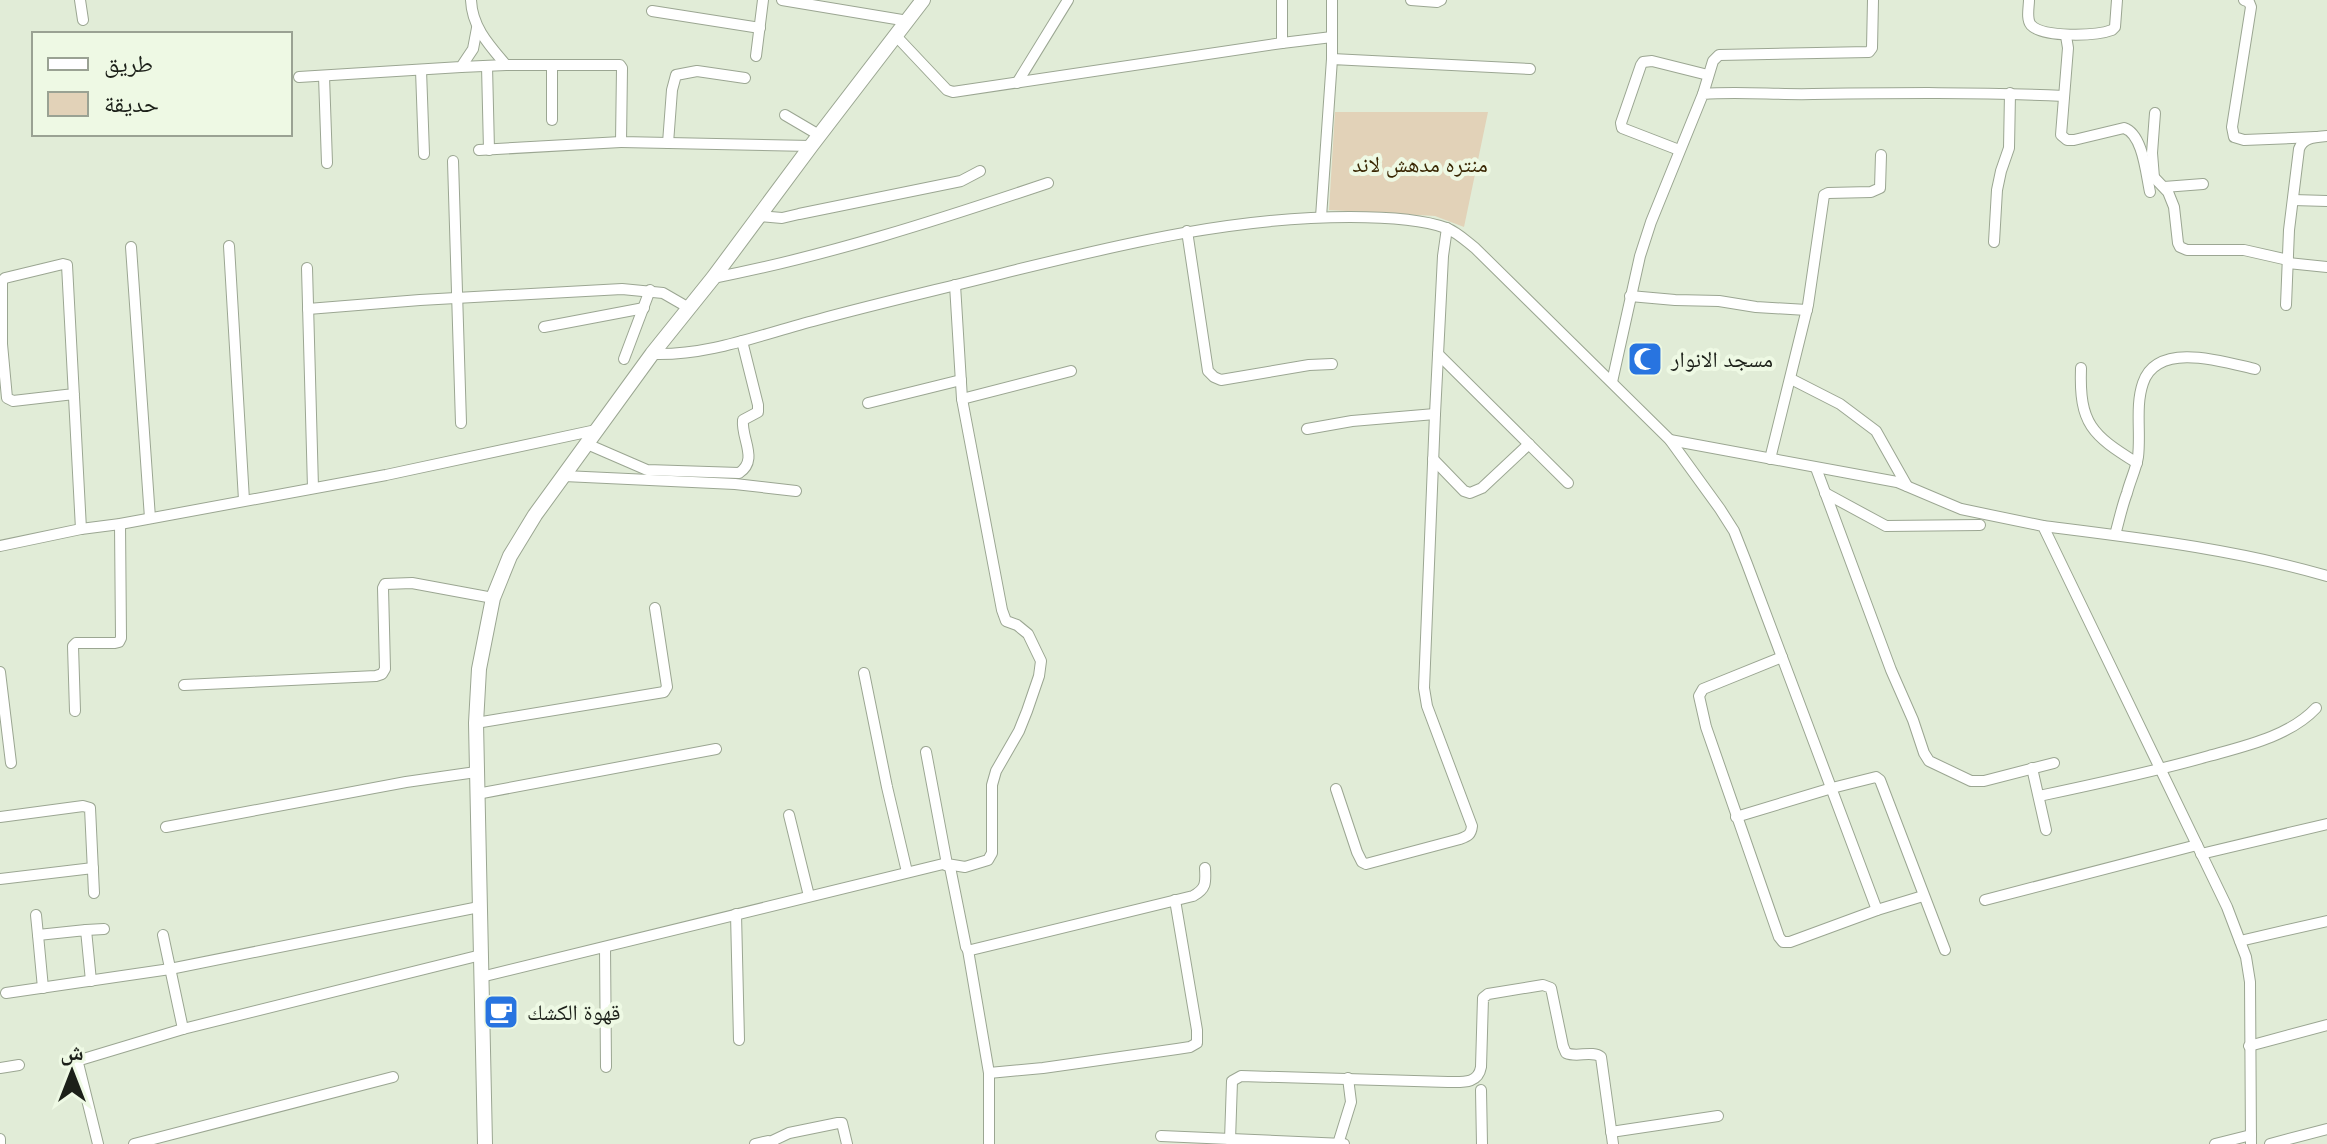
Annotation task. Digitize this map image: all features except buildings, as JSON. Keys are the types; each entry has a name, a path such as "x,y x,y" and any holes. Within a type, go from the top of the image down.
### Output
{"main road":[{"path":"485,1144 476,723 479,669 493,598 510,556 535,515 596,430 923,0"}],"street":[{"path":"80,0 83,20"},
{"path":"471,0 477,28 506,65"},
{"path":"756,56 763,0"},
{"path":"782,0 908,21"},
{"path":"1017,83 1068,0"},
{"path":"1282,0 1282,43"},
{"path":"1321,217 1332,59 1332,0"},
{"path":"1411,0 1441,0"},
{"path":"1612,382 1630,296 1651,222 1703,94 1713,61 1719,55 1728,54 1869,52 1872,48 1873,0"},
{"path":"2029,0 2031,25 2066,36 2112,30 2115,27 2117,0"},
{"path":"2244,0 2251,7 2232,127 2234,137 2244,140 2321,136"},
{"path":"652,11 760,28"},
{"path":"461,67 473,49 477,28"},
{"path":"2066,36 2068,48 2060,131 2063,138 2074,140 2129,129 2136,136 2150,192"},
{"path":"897,37 950,91 1332,37"},
{"path":"1332,59 1530,69"},
{"path":"1679,150 1622,128 1621,123 1641,65 1652,61 1708,75"},
{"path":"299,77 506,65 620,65 621,142"},
{"path":"552,65 552,120"},
{"path":"487,66 484,150 621,142 815,140"},
{"path":"421,70 424,154"},
{"path":"668,143 676,75 697,71 745,78"},
{"path":"324,76 327,163"},
{"path":"1703,94 2010,93 2064,96"},
{"path":"1994,242 1997,190 2009,148 2010,93"},
{"path":"2154,178 2155,113"},
{"path":"785,115 815,140"},
{"path":"2286,305 2293,200 2301,143 2321,136"},
{"path":"1770,459 1807,310 1824,195 1871,192 1880,188 1881,155"},
{"path":"453,161 461,423"},
{"path":"2146,169 2164,187 2174,207 2180,247 2187,250 2244,250 2288,262 2327,267"},
{"path":"759,216 782,218 961,181 980,171"},
{"path":"713,278 767,267 946,217 1048,183"},
{"path":"2164,187 2203,184"},
{"path":"2293,200 2327,201"},
{"path":"652,354 698,352 955,285 1187,231 1321,217 1371,217 1447,228 1475,248 1670,440 1734,531 1877,910"},
{"path":"1336,789 1357,852 1366,864 1460,839 1471,832 1472,826 1427,706 1424,688 1438,354 1447,228"},
{"path":"1187,231 1208,371 1214,377 1221,380 1332,364"},
{"path":"229,246 244,500"},
{"path":"131,247 150,518"},
{"path":"74,394 13,401 7,398 2,344 2,281 5,278 67,265 74,394 81,529"},
{"path":"307,268 313,488"},
{"path":"481,977 907,872 947,864 959,867 988,860 992,853 992,785 1027,711 1041,661 1028,634 1006,621 1002,610 962,399 955,285"},
{"path":"308,309 608,289 650,290 671,297 689,308"},
{"path":"624,359 650,290"},
{"path":"1630,296 1807,310"},
{"path":"544,327 644,308"},
{"path":"587,444 647,470 739,473 747,468 750,459 743,420 758,412 758,405 742,341"},
{"path":"1438,354 1568,483"},
{"path":"2115,535 2137,463 2140,397 2143,381 2150,370 2170,359 2199,356 2255,369"},
{"path":"2081,368 2082,403 2095,433 2137,463"},
{"path":"962,399 1071,371"},
{"path":"1791,379 1840,404 1876,431 1907,486"},
{"path":"868,403 961,380"},
{"path":"1307,429 1366,419 1435,414"},
{"path":"0,546 386,475 596,430"},
{"path":"1670,440 1907,486 1961,509 2043,526 2256,558 2327,576"},
{"path":"1433,459 1464,491 1470,493 1482,488 1529,444"},
{"path":"1816,468 1891,670 1929,761 1971,781 1984,781 2054,763"},
{"path":"564,476 735,484 796,491"},
{"path":"1825,493 1886,526 1980,525"},
{"path":"75,711 73,646 76,643 115,643 121,638 120,524"},
{"path":"2043,526 2227,907 2246,957 2250,982 2251,1139 2215,1144"},
{"path":"184,685 376,676 385,669 385,584 412,583 493,598"},
{"path":"476,723 664,692 667,687 655,608"},
{"path":"1782,657 1700,692 1706,727 1779,937 1783,942 1790,942 1923,896"},
{"path":"0,672 11,763"},
{"path":"864,673 907,872"},
{"path":"2039,796 2162,769 2270,736 2304,719 2316,708"},
{"path":"477,794 716,749"},
{"path":"926,752 947,864 968,950 989,1073 989,1144"},
{"path":"2032,768 2046,830"},
{"path":"166,827 476,772"},
{"path":"1736,817 1872,777 1880,780 1945,950"},
{"path":"0,817 83,806 90,808 94,893"},
{"path":"789,815 809,896"},
{"path":"1985,900 2199,849 2327,824"},
{"path":"0,879 93,868"},
{"path":"968,950 1202,891 1206,885 1205,868"},
{"path":"989,1073 1177,1049 1197,1043 1175,900"},
{"path":"6,993 170,969 479,907"},
{"path":"736,914 739,1040"},
{"path":"36,915 43,988"},
{"path":"2240,941 2327,921"},
{"path":"38,935 104,929"},
{"path":"86,930 91,981"},
{"path":"163,935 183,1029"},
{"path":"605,947 606,1067"},
{"path":"98,1144 78,1061 183,1029 481,955"},
{"path":"1230,1140 1232,1081 1235,1078 1474,1080 1479,1076 1481,1067 1483,998 1488,994 1548,986 1554,997 1566,1053 1601,1057 1612,1138 1718,1116"},
{"path":"2249,1046 2327,1025"},
{"path":"0,1068 19,1065"},
{"path":"134,1144 393,1077"},
{"path":"1161,1136 1341,1144 1351,1102 1348,1078"},
{"path":"1481,1090 1482,1144"},
{"path":"755,1144 772,1143 789,1133 838,1123 844,1127 847,1144"},
{"path":"2270,1144 2327,1129"}],"green space":[{"name":"منتره مدهش لاند","path":"1335,112 1488,112 1464,227 1435,216 1329,210"}],"place":[{"name":"مسجد الانوار","path":"1645,359"},
{"name":"قهوة الكشك","path":"501,1012"}]}
